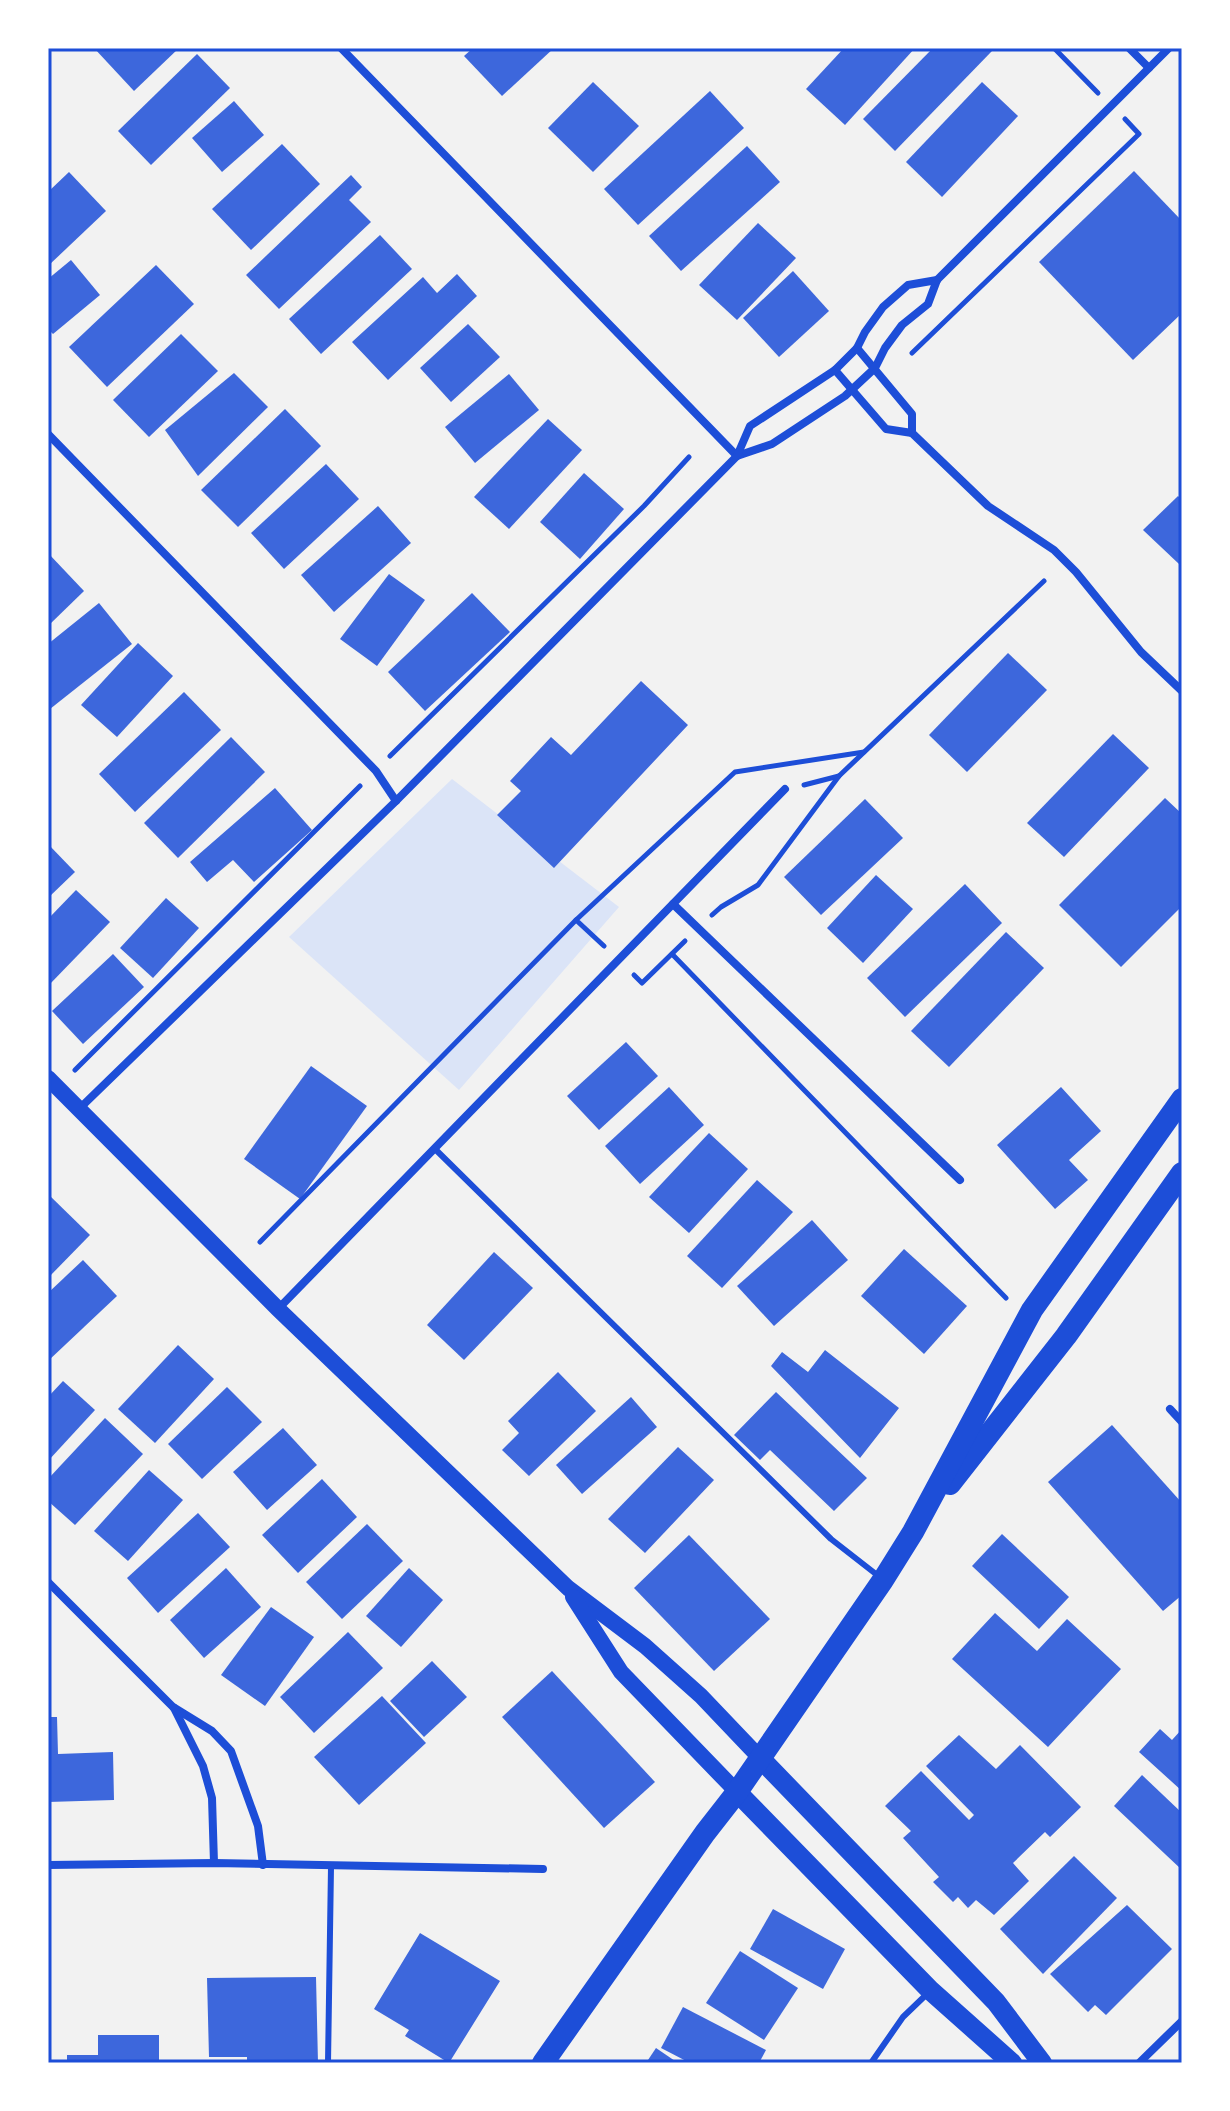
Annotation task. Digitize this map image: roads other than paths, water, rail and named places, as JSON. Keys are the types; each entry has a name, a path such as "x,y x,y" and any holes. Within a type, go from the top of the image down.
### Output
{"highway":[{"path":"543,2063 737,1792 883,1580 913,1532 1032,1310 1182,1099"},
{"path":"913,1532 1066,1336 1182,1173"}],"main road":[{"path":"48,1078 278,1309 568,1588 645,1646 701,1696 996,2002 1042,2063"},
{"path":"568,1588 621,1672 930,1990 1012,2063"}],"street":[{"path":"341,48 737,456"},
{"path":"1129,48 1149,68"},
{"path":"737,456 772,444 853,389 875,368 902,325 928,304 937,280 1169,48"},
{"path":"79,1110 396,801 737,456 750,426 835,370 857,348 883,307 908,285 937,280"},
{"path":"857,348 912,414 912,433"},
{"path":"835,370 886,429 912,433 988,506 1054,550 1076,572 1141,652 1182,691"},
{"path":"48,434 376,771 396,801"},
{"path":"278,1309 785,789"},
{"path":"673,904 960,1180"},
{"path":"1170,1409 1182,1422"},
{"path":"48,1582 173,1707 212,1731 231,1751 258,1826 263,1865"},
{"path":"173,1707 203,1766 212,1798 214,1863"},
{"path":"48,1865 214,1863 543,1869"},
{"path":"1139,2063 1182,2021"}],"lane":[{"path":"435,1149 831,1539 883,1580"},
{"path":"328,2063 331,1867"},
{"path":"871,2063 903,2017 930,1990"}]}
